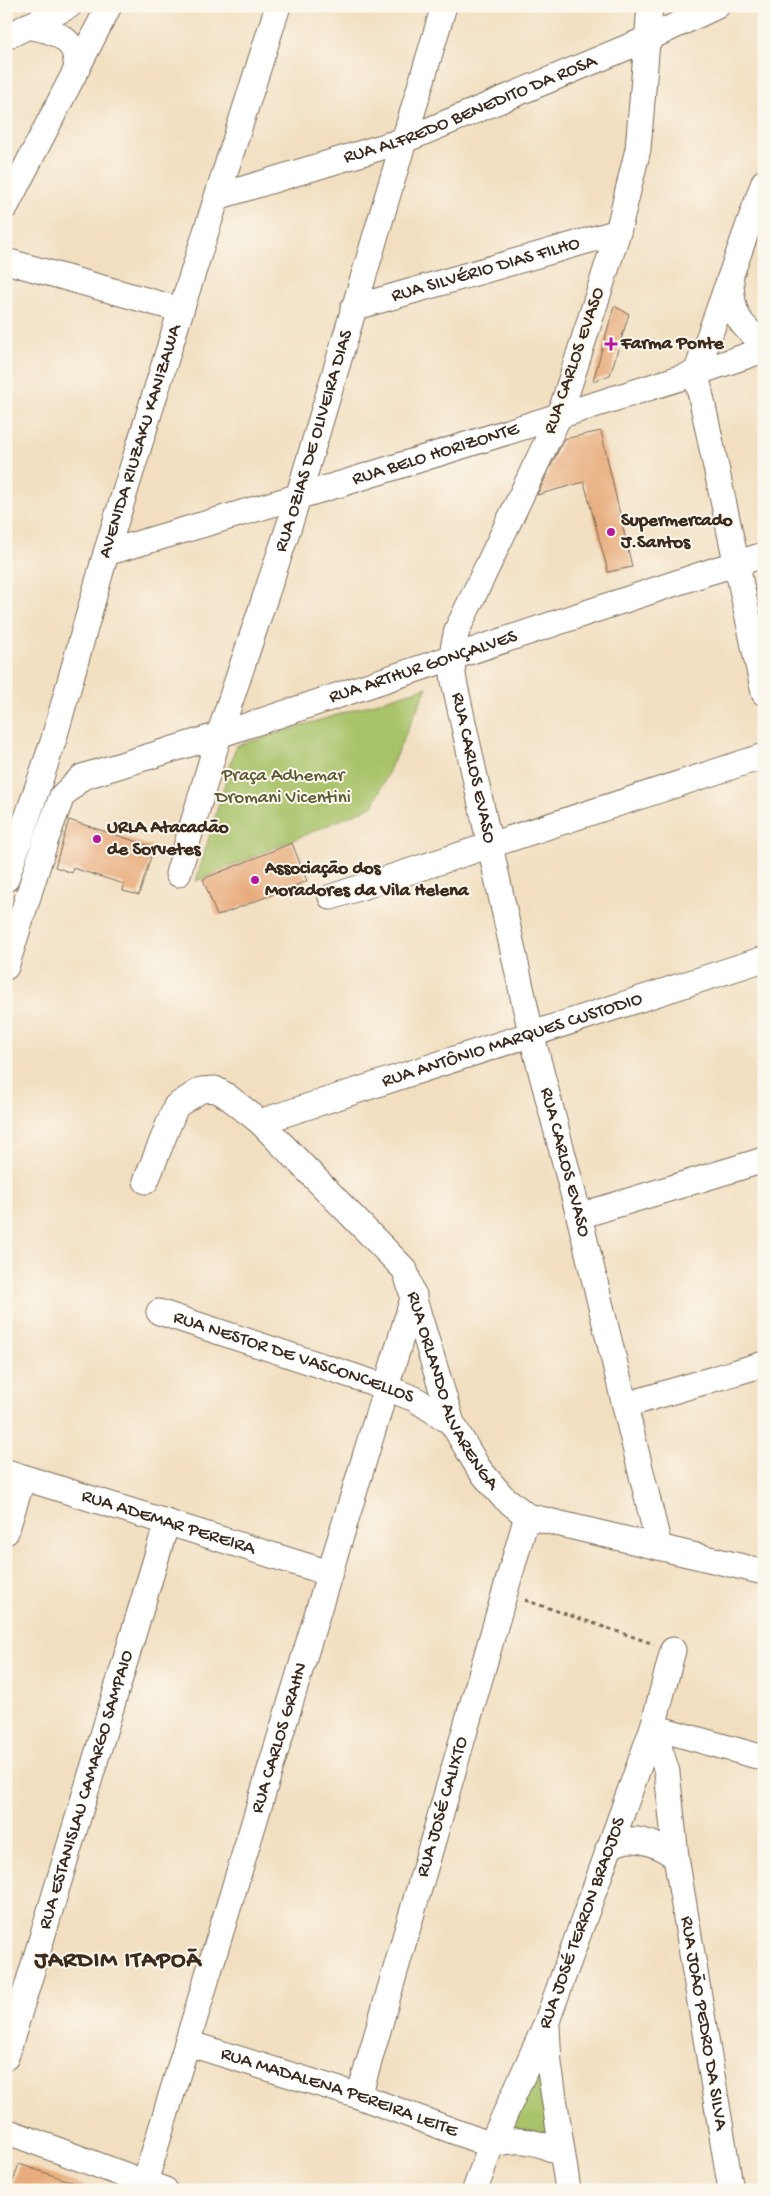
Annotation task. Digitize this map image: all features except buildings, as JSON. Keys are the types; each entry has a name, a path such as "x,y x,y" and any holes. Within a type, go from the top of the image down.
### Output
{"street":[{"path":"17,32 69,6"},
{"path":"6,206 109,6"},
{"name":"AVENIDA RIUZAKU KANIZAWA","path":"6,879 14,829 53,742 106,553 278,6"},
{"name":"RUA OZIAS DE OLIVEIRA DIAS","path":"178,874 218,735 298,496 444,6"},
{"name":"RUA CARLOS EVASO","path":"650,6 638,149 618,232 560,414 457,630 451,658 454,680 531,1033 579,1216 659,1546"},
{"name":"RUA ALFREDO BENEDITO DA ROSA","path":"217,197 405,140 647,39 717,6"},
{"path":"17,32 47,29 66,41 74,50 77,69"},
{"path":"764,182 696,373 764,693"},
{"name":"RUA SILVÉRIO DIAS FILHO","path":"353,308 618,232"},
{"path":"6,261 181,310"},
{"path":"731,278 732,297 736,313 747,330 764,342"},
{"name":"RUA BELO HORIZONTE","path":"106,553 344,483 764,350"},
{"path":"314,439 312,454 314,464 329,478 344,483"},
{"name":"RUA ARTHUR GONÇALVES","path":"6,967 46,839 62,796 82,777 218,735 764,555"},
{"path":"53,742 54,758 65,769 82,777"},
{"path":"331,897 764,756"},
{"path":"14,829 46,839"},
{"name":"RUA ANTÔNIO MARQUES CUSTODIO","path":"260,1122 764,959"},
{"name":"RUA ORLANDO ALVARENGA","path":"146,1181 176,1106 202,1090 215,1090 227,1096 260,1122 405,1270 452,1423 479,1468 502,1496 527,1516 764,1572"},
{"path":"579,1216 764,1160"},
{"name":"RUA CARLOS GRAHN","path":"158,2187 187,2043 414,1295"},
{"name":"RUA NESTOR DE VASCONCELLOS","path":"159,1312 386,1388 415,1399 452,1423"},
{"path":"626,1405 764,1364"},
{"path":"6,1532 14,1474"},
{"name":"RUA ADEMAR PEREIRA","path":"14,1474 329,1573"},
{"name":"RUA JOSÉ CALIXTO","path":"359,2096 527,1516"},
{"name":"RUA ESTANISLAU CAMARGO SAMPAIO","path":"6,2057 167,1522"},
{"name":"RUA JOSÉ TERRON BRAOJOS","path":"476,2190 491,2145 546,2024 653,1727 674,1650"},
{"path":"653,1727 764,1758"},
{"name":"RUA JOÃO PEDRO DA SILVA","path":"653,1727 666,1772 676,1857 730,2190"},
{"path":"666,1772 672,1758 692,1739"},
{"path":"608,1849 615,1843 634,1840 661,1847 676,1857"},
{"path":"546,2024 549,2064 561,2154 568,2190"},
{"name":"RUA MADALENA PEREIRA LEITE","path":"187,2043 359,2096 491,2145"},
{"path":"6,2131 158,2187"},
{"path":"491,2145 508,2140 524,2140 548,2145 561,2154"}],"path":[{"path":"505,1594 674,1650"}],"green space":[{"name":"Praça Adhemar Dromani Vicentini","path":"427,687 373,806 196,881 236,746"},
{"path":"536,2073 540,2075 547,2133 509,2131"}],"place":[{"name":"Farma Ponte","path":"611,344"},
{"name":"Supermercado J.Santos","path":"611,532"},
{"name":"URLA Atacadão de Sorvetes","path":"97,839"},
{"name":"Associação dos Moradores da Vila Helena","path":"255,880"}],"district":[{"name":"JARDIM ITAPOÃ","path":"118,1961"}]}
